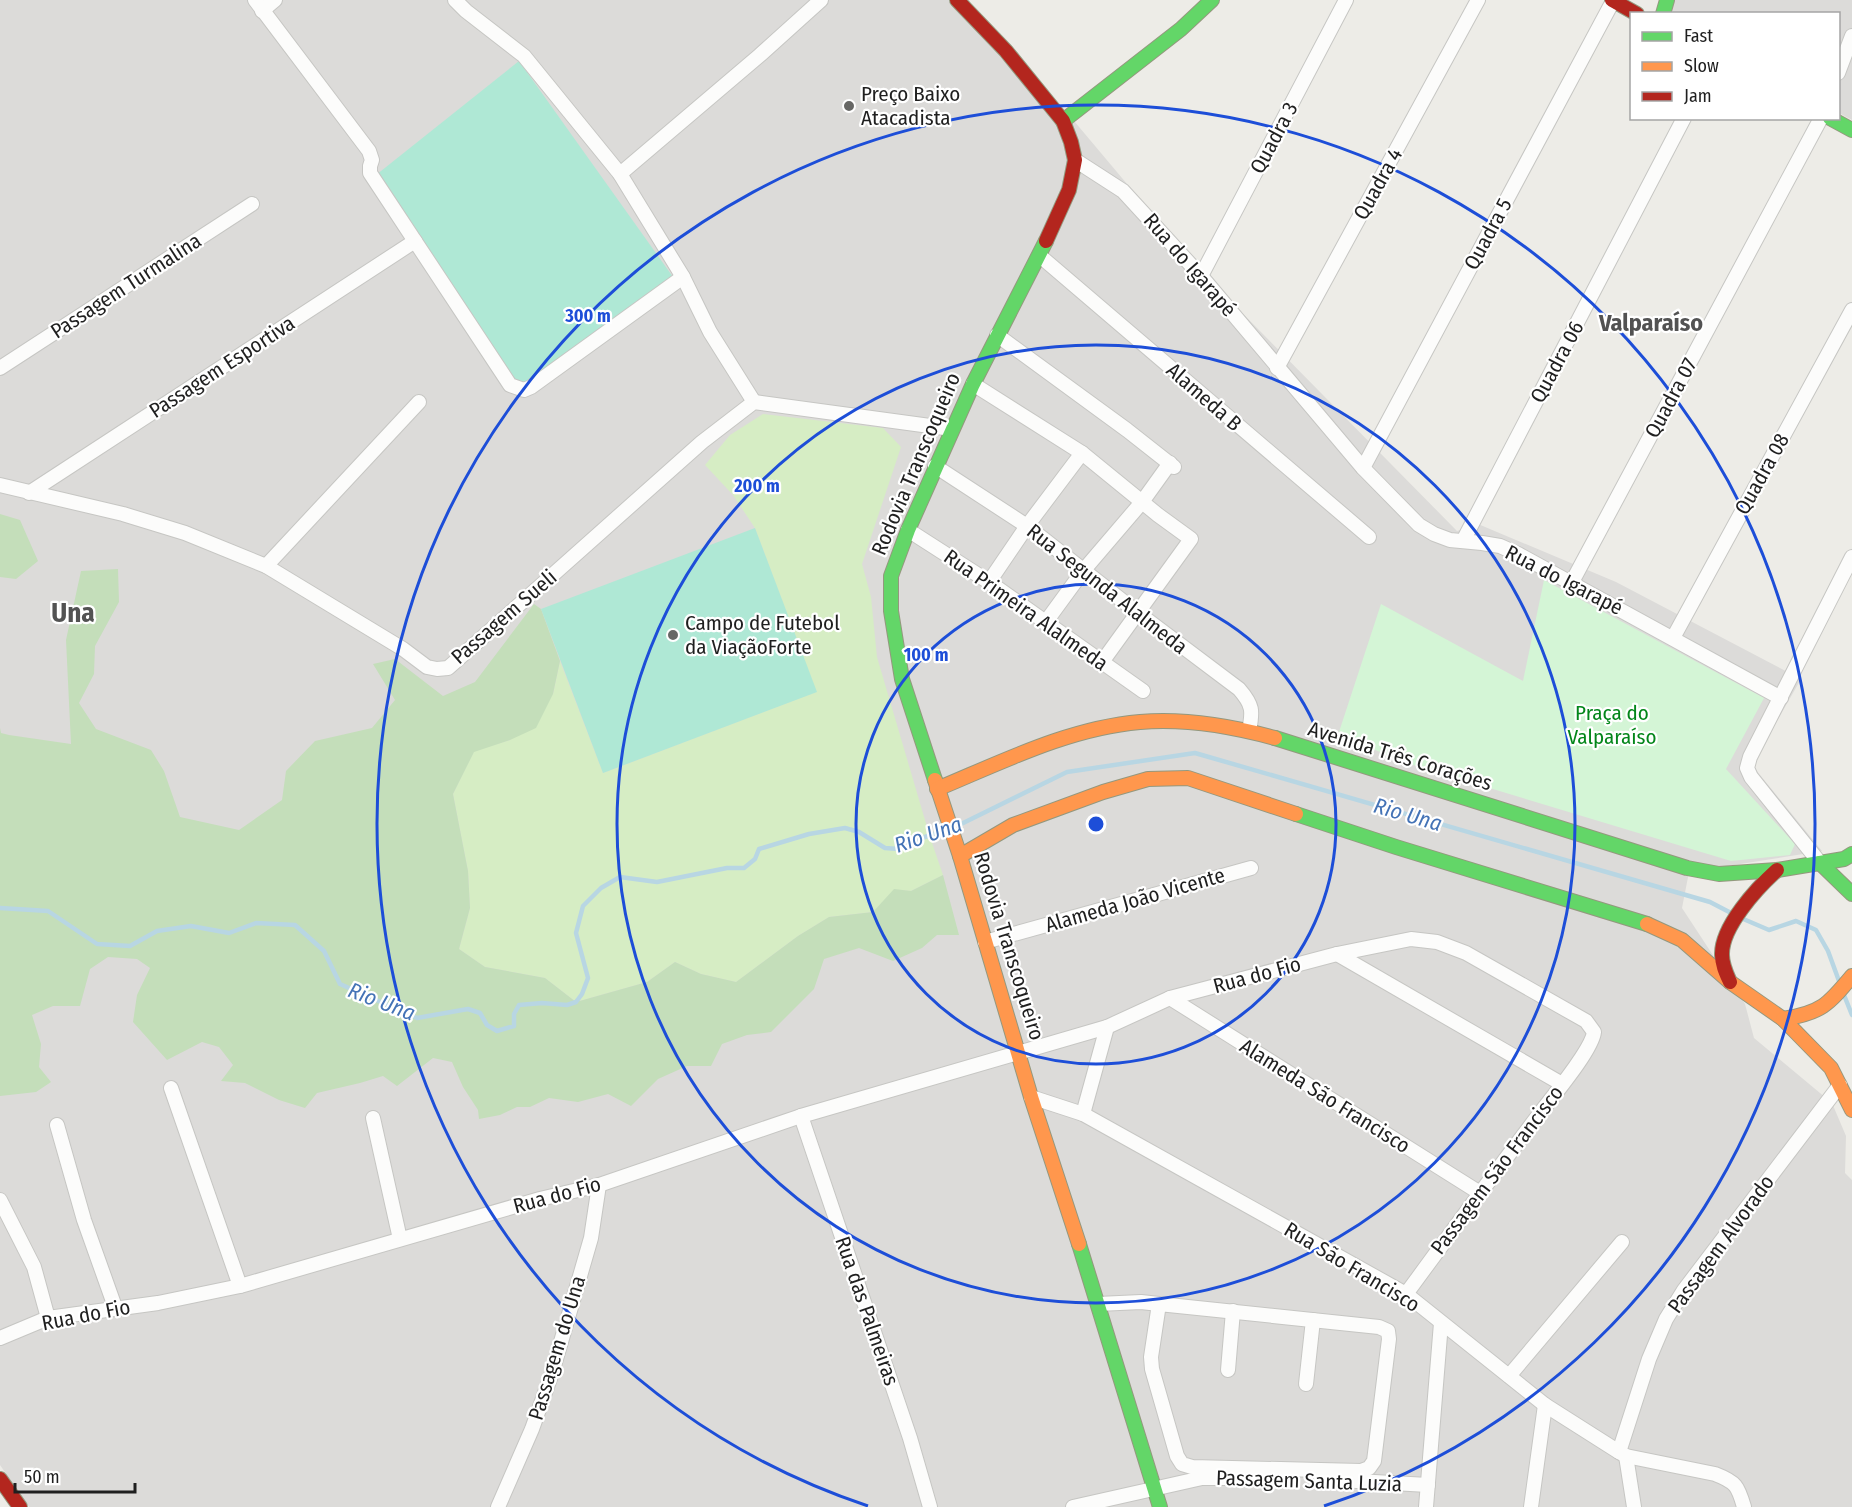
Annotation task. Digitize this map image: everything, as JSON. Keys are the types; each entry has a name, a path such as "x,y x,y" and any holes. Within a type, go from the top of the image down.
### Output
{"street":[{"path":"275,0 259,5 369,151 372,160 370,173 510,386 518,390 531,387 683,277"},
{"path":"455,0 524,56 620,174 683,277 710,332 754,402 952,429"},
{"path":"620,174 751,63 821,0"},
{"name":"Rodovia Transcoqueiro","path":"957,0 1006,51 1063,121 1075,160 1069,190 1040,256 973,384 908,530 891,576 891,611 902,679 958,851 1031,1097 1160,1507"},
{"path":"1063,121 1181,29 1212,0"},
{"name":"Quadra 3","path":"1201,276 1346,0"},
{"name":"Quadra 4","path":"1277,368 1478,0"},
{"path":"1613,0 1634,12"},
{"name":"Quadra 5","path":"1363,468 1613,0"},
{"path":"1840,70 1852,36"},
{"name":"Quadra 06","path":"1463,541 1683,120"},
{"name":"Quadra 07","path":"1572,582 1820,120"},
{"path":"1834,120 1852,130"},
{"name":"Rua do Igarapé","path":"1075,160 1123,191 1201,276 1363,468 1419,525 1450,540 1500,546 1572,582 1781,698"},
{"name":"Passagem Turmalina","path":"0,368 252,204"},
{"name":"Passagem Esportiva","path":"29,493 414,241"},
{"name":"Alameda B","path":"1040,256 1368,537"},
{"name":"Quadra 08","path":"1673,638 1852,310"},
{"path":"997,335 1172,465 1083,571 1045,623"},
{"path":"973,384 1082,453 1191,539 1102,662"},
{"path":"266,566 419,402"},
{"name":"Passagem Sueli","path":"0,485 123,514 185,533 266,566 403,649 426,667 448,668 702,442 754,402"},
{"path":"989,582 1027,526 1082,453"},
{"name":"Rua Segunda Alalmeda","path":"935,466 1027,526 1138,614 1239,689 1251,705 1249,731"},
{"name":"Rua Primeira Alalmeda","path":"908,530 989,582 1143,691"},
{"path":"1852,557 1750,757 1747,768 1751,777 1820,863 1852,894"},
{"name":"Avenida Três Corações","path":"939,795 1024,754 1087,731 1139,722 1188,721 1249,731 1687,868 1719,874 1777,870 1850,859"},
{"path":"958,851 1013,825 1103,792 1148,779 1188,778 1396,847 1655,926 1682,940 1730,982 1783,1019 1831,1068 1852,1110"},
{"name":"Alameda João Vicente","path":"985,942 1251,868"},
{"path":"1730,982 1721,958 1724,940 1750,897 1761,883 1777,870"},
{"name":"Rua do Fio","path":"0,1338 48,1318 115,1307 158,1303 240,1286 400,1239 599,1185 801,1116 1107,1027 1170,998 1337,954 1412,939 1437,942 1466,953 1586,1021 1594,1032 1588,1046"},
{"path":"1337,954 1562,1084"},
{"path":"1783,1019 1807,1016 1826,1007 1852,976"},
{"name":"Alameda São Francisco","path":"1170,998 1480,1193"},
{"path":"1083,1114 1107,1027"},
{"name":"Passagem São Francisco","path":"1406,1294 1588,1046"},
{"name":"Passagem Alvorado","path":"1634,1507 1622,1454 1649,1359 1666,1319 1684,1290 1840,1085"},
{"path":"171,1088 240,1286"},
{"name":"Rua São Francisco","path":"1031,1097 1083,1114 1406,1294 1545,1405 1622,1454 1715,1474 1728,1479 1738,1487 1744,1507"},
{"name":"Rua das Palmeiras","path":"801,1116 906,1427 930,1507"},
{"path":"373,1119 400,1239"},
{"path":"57,1125 84,1220 115,1307"},
{"name":"Passagem do Una","path":"498,1507 532,1429 552,1373 591,1238 599,1185"},
{"path":"0,1200 34,1267 48,1318"},
{"path":"1509,1376 1622,1242"},
{"path":"1098,1304 1141,1302 1379,1327 1388,1331 1389,1339 1374,1461 1369,1468 1361,1471 1192,1467 1182,1464 1177,1456 1152,1369 1151,1358 1159,1304"},
{"path":"1228,1370 1233,1311"},
{"path":"1306,1384 1312,1320"},
{"path":"1426,1507 1441,1323"},
{"path":"1531,1507 1545,1405"},
{"name":"Passagem Santa Luzia","path":"1073,1507 1202,1478 1274,1477 1428,1485"},
{"path":"0,1479 20,1507"}],"shaded area":[{"name":"Una","path":"0,0 962,0 1069,115 1196,266 1457,531 1478,524 1616,582 1801,679 1752,765 1822,851 1689,872 1682,908 1745,1004 1754,1038 1832,1103 1846,1136 1845,1173 1852,1180 1852,1507 29,1507 0,1465"},
{"path":"1661,0 1852,0 1852,120 1840,114 1840,12 1657,12"}],"green space":[{"path":"519,61 673,277 521,388 376,175"},
{"path":"763,414 883,428 901,447 862,564 871,597 877,657 943,875 911,891 894,890 873,912 829,917 798,936 736,982 701,974 675,962 647,982 576,1002 545,978 485,967 459,949 470,908 468,871 453,794 474,751 510,740 553,694 560,661 603,773 816,692 755,528 733,495 705,465 730,435"},
{"path":"0,514 20,520 38,561 16,579 0,577"},
{"name":"Campo de Futebol da ViaçãoForte","path":"755,528 817,692 603,773 541,609"},
{"path":"118,569 119,602 95,646 94,674 79,703 96,729 151,750 164,771 180,817 239,830 282,800 286,771 315,741 372,728 395,700 373,664 395,659 443,696 475,682 534,604 541,609 560,661 553,694 536,728 510,740 474,752 453,794 468,871 470,908 459,949 485,967 545,978 576,1002 647,982 675,962 701,974 736,982 798,936 829,917 873,912 894,889 911,891 943,875 959,935 937,935 922,948 893,961 859,948 824,959 814,989 771,1032 747,1035 722,1044 711,1066 687,1066 658,1079 631,1106 608,1094 578,1102 549,1098 530,1107 517,1107 500,1115 479,1119 478,1110 463,1087 452,1062 433,1058 397,1086 383,1076 317,1093 305,1108 279,1100 245,1083 221,1081 233,1065 219,1047 202,1042 167,1060 133,1022 137,995 150,968 137,959 108,957 90,969 80,1006 53,1006 32,1015 41,1044 39,1067 51,1082 36,1092 0,1096 0,728 1,733 9,735 71,744 66,640 81,571"},
{"name":"Praça do Valparaíso","path":"1544,580 1764,698 1726,769 1795,844 1790,855 1731,861 1410,764 1338,735 1381,604 1523,681"}],"waterway":[{"name":"Rio Una","path":"955,827 1067,772 1195,753 1710,902 1733,914"},
{"name":"Rio Una","path":"0,908 48,911 97,944 130,946 157,931 191,926 229,933 256,923 295,925 324,951 340,984 417,1018 468,1009 480,1013 487,1025 497,1031 514,1026 514,1014 519,1005 542,1003 567,1005 576,1002 588,978 576,933 583,906 601,888 620,877 657,882 727,868 744,868 755,859 759,849 809,834 845,828 859,832 885,848 899,849 909,842 947,830"},
{"name":"Rio Una","path":"1741,918 1769,930 1796,921 1816,930 1828,951 1839,981"},
{"name":"Rio Una","path":"1844,995 1852,1015"}],"traffic: fast":[{"path":"1063,121 1181,29 1212,0"},
{"path":"1664,12 1667,0"},
{"path":"1834,120 1852,130"},
{"path":"935,780 902,679 891,611 891,576 908,530 973,384 1046,241"},
{"path":"1275,738 1687,868 1719,874 1777,870 1844,859 1852,854"},
{"path":"1296,814 1647,924"},
{"path":"1820,863 1852,894"},
{"path":"1079,1244 1160,1507"}],"traffic: slow":[{"path":"937,789 1036,748 1087,731 1114,725 1157,721 1191,722 1275,738"},
{"path":"960,856 1013,825 1103,792 1148,779 1188,778 1296,814"},
{"path":"935,780 960,856 1031,1097 1079,1244"},
{"path":"1647,924 1682,940 1730,982 1783,1019 1831,1068 1852,1110"},
{"path":"1783,1019 1806,1014 1823,1006 1852,976"}],"traffic: jam":[{"path":"957,0 1006,51 1063,121 1071,142 1075,160 1069,190 1046,241"},
{"path":"1612,0 1633,12"},
{"path":"1730,982 1722,959 1727,932 1751,897 1777,870"},
{"path":"0,1479 20,1507"}],"place":[{"name":"Preço Baixo Atacadista","path":"849,106"},
{"name":"Campo de Futebol da ViaçãoForte","path":"673,635"}],"district":[{"name":"Valparaíso","path":"1651,323"},
{"name":"Una","path":"73,613"}]}
